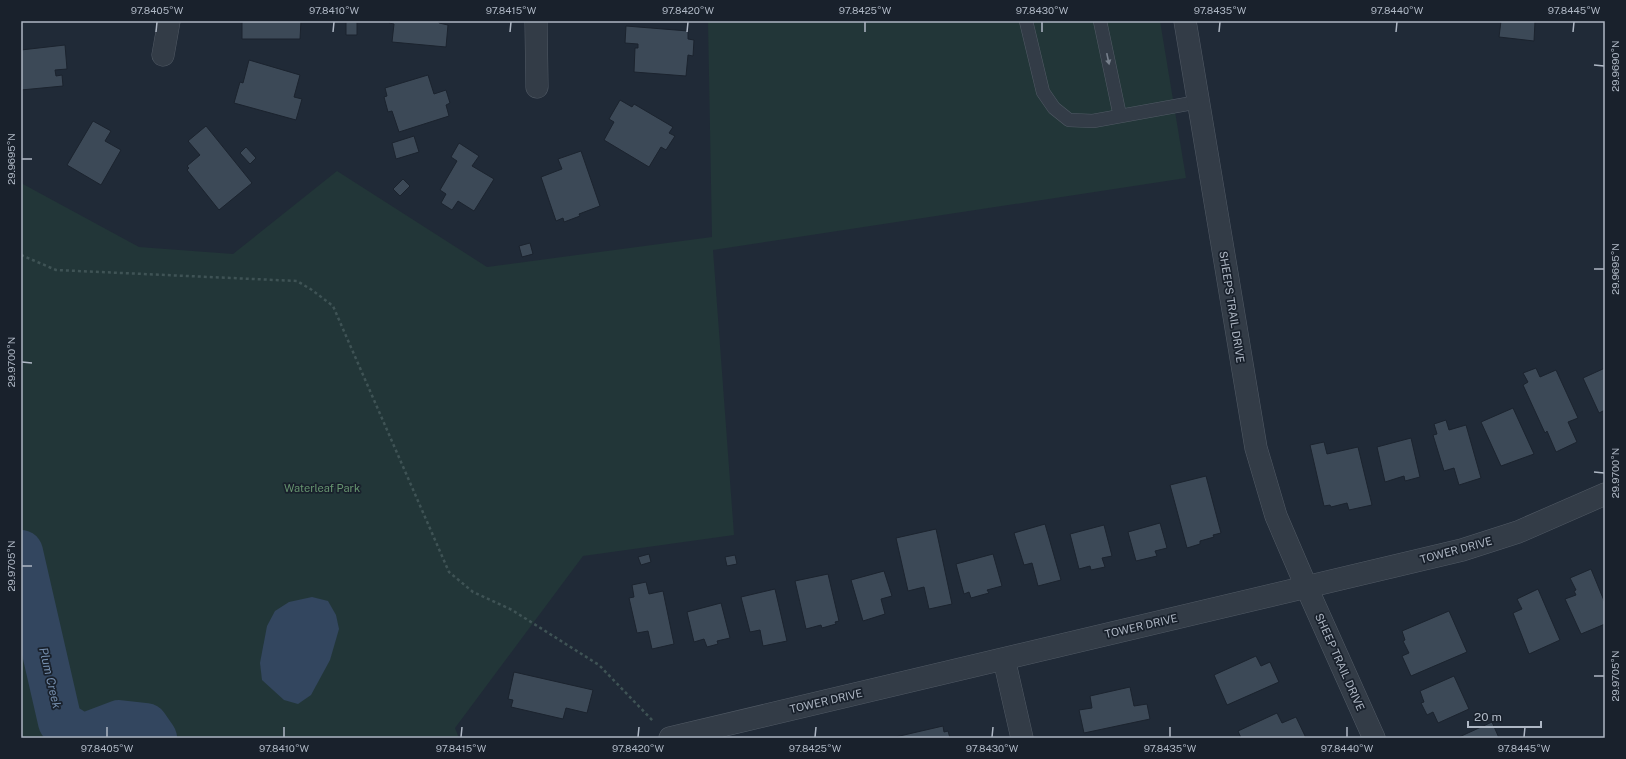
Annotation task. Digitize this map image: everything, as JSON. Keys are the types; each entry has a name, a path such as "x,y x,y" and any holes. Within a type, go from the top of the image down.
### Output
{"street":[{"path":"163,56 169,21"},
{"path":"536,21 537,86"},
{"name":"SHEEPS TRAIL DRIVE","path":"1185,21 1256,448 1276,516 1306,586"},
{"name":"TOWER DRIVE","path":"670,738 1462,550 1518,532 1605,494"},
{"name":"SHEEP TRAIL DRIVE","path":"1306,586 1374,738"},
{"path":"1004,659 1022,738"}],"lane":[{"path":"1026,21 1043,92 1054,108 1069,120 1093,121 1198,102"},
{"path":"1100,21 1120,116"}],"path":[{"path":"21,255 56,270 297,281 312,290 333,306 450,572 473,592 512,610 599,665 670,738"}],"green space":[{"name":"Waterleaf Park","path":"708,21 1160,21 1186,178 713,250 734,535 583,556 455,728 459,738 21,738 21,183 139,247 233,254 337,171 487,267 712,237"}],"water":[{"path":"312,597 328,601 336,615 339,629 330,660 311,695 298,704 284,700 262,680 260,663 267,626 275,611 289,602"}],"building":[{"path":"242,21 301,21 300,39 242,39"},
{"path":"390,21 439,21 439,23 448,25 446,47 392,42 394,24 389,23"},
{"path":"1501,21 1535,21 1534,41 1499,37"},
{"path":"346,22 357,22 357,35 346,35"},
{"path":"626,26 688,31 688,39 694,40 693,56 688,55 686,76 634,72 635,48 638,48 638,44 625,43"},
{"path":"65,45 67,69 55,70 56,76 62,75 63,86 21,90 21,50"},
{"path":"249,60 300,75 294,97 302,99 296,120 234,103 240,82 243,83"},
{"path":"428,75 434,94 446,90 450,103 446,105 449,116 399,132 392,111 388,112 384,97 387,96 385,88"},
{"path":"620,100 632,107 634,104 673,127 669,133 675,136 666,150 661,147 649,167 604,140 614,122 609,119"},
{"path":"93,121 111,131 105,141 121,150 101,185 67,165"},
{"path":"206,126 252,183 219,210 187,170 189,168 187,166 200,155 188,141"},
{"path":"414,136 419,152 396,159 392,143"},
{"path":"459,143 479,156 472,166 494,179 474,211 458,201 452,210 441,203 446,194 440,190 457,161 451,157"},
{"path":"246,147 256,158 250,164 240,153"},
{"path":"581,151 600,206 579,214 580,216 564,222 563,218 556,221 541,177 562,169 558,159"},
{"path":"403,179 410,186 400,196 393,189"},
{"path":"530,243 533,254 522,257 519,246"},
{"path":"1536,368 1540,377 1556,370 1578,418 1568,422 1577,442 1556,452 1547,431 1545,433 1523,385 1528,382 1523,373"},
{"path":"1605,368 1605,410 1599,413 1583,378"},
{"path":"1513,408 1534,454 1501,466 1481,422"},
{"path":"1446,420 1449,430 1466,425 1481,478 1459,485 1454,468 1444,471 1433,435 1437,434 1434,424"},
{"path":"1411,438 1420,477 1405,481 1404,476 1385,482 1377,447"},
{"path":"1324,442 1327,454 1358,447 1372,505 1349,510 1347,503 1331,507 1330,505 1324,506 1310,445"},
{"path":"1206,476 1221,533 1213,535 1214,537 1200,541 1200,544 1187,548 1170,485"},
{"path":"1160,523 1167,548 1155,551 1157,556 1136,561 1128,532"},
{"path":"1045,524 1061,580 1038,586 1032,563 1024,565 1014,533"},
{"path":"1104,525 1112,556 1102,558 1105,567 1091,570 1090,566 1079,569 1070,534"},
{"path":"936,529 952,604 929,609 924,587 908,591 896,538"},
{"path":"649,554 651,562 641,565 638,557"},
{"path":"993,554 1002,586 987,590 989,593 971,598 969,592 964,594 956,564"},
{"path":"735,555 737,564 727,566 725,557"},
{"path":"1591,569 1605,603 1605,624 1581,634 1565,599 1576,595 1574,591 1576,590 1570,578"},
{"path":"884,571 892,596 881,599 885,614 863,621 851,580"},
{"path":"828,574 839,621 835,622 836,624 822,628 821,625 806,629 795,581"},
{"path":"646,582 649,594 663,591 674,644 652,649 648,631 637,633 629,598 634,597 632,585"},
{"path":"775,589 787,641 763,646 760,630 750,632 741,597"},
{"path":"1538,589 1560,640 1529,654 1513,613 1522,609 1517,599"},
{"path":"721,603 730,638 717,641 718,644 707,647 704,639 694,642 687,612"},
{"path":"1449,611 1467,652 1411,676 1402,656 1409,653 1403,641 1405,640 1402,631"},
{"path":"1256,656 1261,666 1270,662 1279,682 1227,705 1214,675"},
{"path":"514,672 593,690 587,713 566,708 563,719 511,707 513,700 508,699"},
{"path":"1454,676 1469,709 1438,723 1433,712 1427,715 1421,703 1424,702 1420,691"},
{"path":"1130,687 1134,706 1147,704 1150,719 1084,733 1079,710 1092,708 1090,696"},
{"path":"1277,713 1282,723 1296,717 1306,738 1241,738 1238,731"},
{"path":"1492,722 1499,738 1457,738"},
{"path":"943,726 944,732 948,731 950,738 891,738"}],"waterway":[{"name":"Plum Creek","path":"21,552 60,722 82,736 119,722 146,725 155,738"}]}
